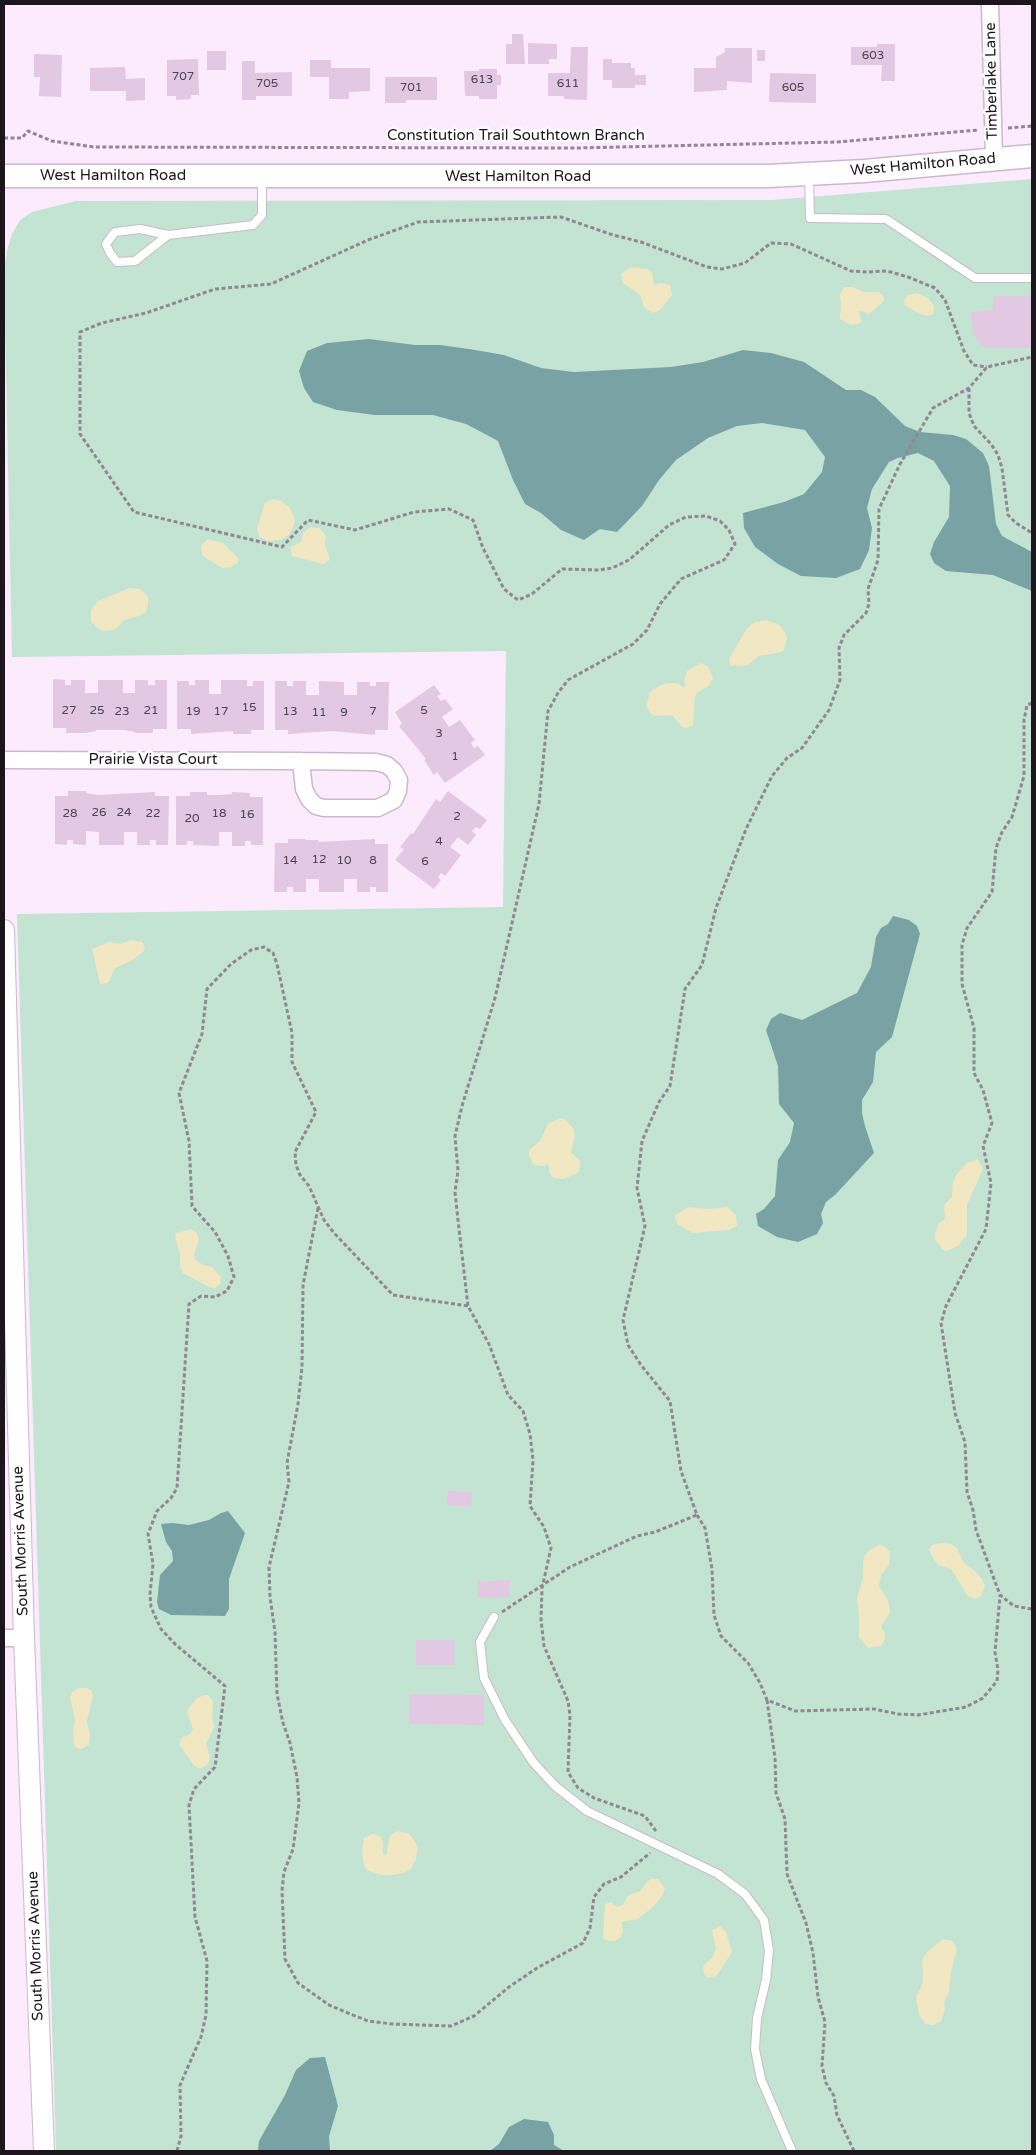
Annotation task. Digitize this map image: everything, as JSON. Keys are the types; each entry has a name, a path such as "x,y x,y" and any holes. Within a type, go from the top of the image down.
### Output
{"main road":[{"name":"West Hamilton Road","path":"4,176 661,177 809,174 1032,156"}],"street":[{"name":"Timberlake Lane","path":"990,4 994,159"},
{"name":"Prairie Vista Court","path":"4,760 302,761 376,762 386,765 394,771 398,780 398,791 394,800 378,808 324,808 316,806 308,799 304,789 302,761"},
{"name":"South Morris Avenue","path":"4,930 24,1638 44,2151"},
{"path":"4,1638 24,1638"}],"lane":[{"path":"809,174 810,218 886,218 975,278 1032,278"},
{"path":"168,234 135,261 117,262 106,244 114,232 140,229 168,234 253,225 262,215 262,176"},
{"path":"494,1617 480,1642 484,1678 505,1720 533,1762 555,1786 587,1810 718,1874 746,1894 764,1920 769,1951 766,1980 757,2018 755,2049 761,2079 792,2151"}],"path":[{"name":"Constitution Trail Southtown Branch","path":"4,138 22,138 28,131 52,141 94,147 576,148 837,142 1032,126"},
{"path":"318,1208 303,1285 302,1367 298,1404 286,1464 289,1482 269,1567 270,1597 275,1632 277,1694 292,1752 297,1777 299,1803 293,1849 284,1872 282,1891 285,1959 298,1983 329,2005 348,2013 368,2020 392,2024 451,2026 474,2016 509,1987 537,1968 583,1943 590,1928 594,1897 604,1884 622,1878 655,1848 656,1832 645,1816 594,1798 578,1788 568,1772 570,1715 568,1700 544,1646 541,1620 542,1588 551,1548 544,1527 530,1506 533,1460 530,1434 522,1412 508,1395 489,1344 468,1306 456,1192 458,1171 456,1136 462,1106 495,998 539,804 548,711 568,680 633,644 647,630 660,604 681,579 724,560 735,544 729,530 720,521 706,516 686,517 669,525 629,560 612,568 599,570 562,569 532,594 518,600 504,589 483,548 473,520 449,509 414,512 355,530 308,520 282,547 134,512 80,434 80,332 102,323 146,313 215,289 271,284 368,240 418,222 561,217 722,270 745,263 771,244 791,244 851,271 887,271 908,277 935,288 945,300 964,351 973,365 987,367 1032,356"},
{"path":"854,2151 837,2115 834,2096 826,2083 822,2066 825,2022 818,1997 813,1953 806,1923 788,1874 785,1820 776,1793 775,1758 767,1700 760,1683 748,1663 722,1636 714,1616 709,1549 705,1528 697,1515 681,1470 670,1401 641,1365 628,1345 622,1320 645,1226 637,1188 642,1141 658,1102 670,1086 685,989 702,965 716,908 746,829 772,776 788,758 802,748 829,710 840,680 839,648 844,635 866,613 870,604 868,589 878,560 879,509 900,464 933,408 969,388 987,367"},
{"path":"969,388 969,413 974,426 991,444 998,455 1002,468 1008,516 1032,533"},
{"path":"767,1700 795,1711 874,1710 918,1715 966,1706 983,1698 997,1680 998,1670 995,1652 1000,1595 976,1530 973,1510 967,1492 965,1442 954,1413 941,1323 946,1306 986,1229 991,1183 984,1146 992,1123 983,1090 974,1073 974,1028 962,984 962,945 967,928 992,892 996,848 1002,832 1012,817 1024,776 1024,720 1027,705 1032,703"},
{"path":"177,2151 181,2136 180,2085 201,2037 206,2015 207,1962 195,1917 190,1805 194,1789 215,1767 226,1686 175,1644 160,1629 151,1606 150,1594 153,1564 148,1534 157,1511 171,1498 177,1488 190,1304 201,1296 215,1297 227,1292 234,1277 228,1256 215,1232 192,1206 189,1140 179,1093 202,1034 207,989 231,964 251,950 264,947 273,953 292,1033 292,1062 316,1112 295,1152 296,1165 300,1176 309,1186 318,1208 334,1234 393,1295 468,1306"},
{"path":"494,1617 542,1588 570,1567 637,1536 655,1532 697,1515"},
{"path":"1000,1595 1014,1606 1032,1609"}],"shaded area":[{"path":"1032,179 1032,2151 56,2151 17,914 503,907 506,651 12,657 4,274 7,251 12,234 20,220 32,212 76,201 772,200"},
{"path":"369,339 469,349 504,355 541,368 574,372 671,367 703,362 743,350 771,353 804,362 846,390 861,390 875,397 905,426 920,432 953,435 966,439 983,453 989,466 996,524 1002,536 1032,552 1032,591 993,575 946,571 934,563 930,554 934,542 949,517 950,486 934,461 918,453 889,462 872,489 867,508 872,528 869,550 860,569 836,578 801,576 778,564 755,547 744,528 743,513 784,502 804,494 822,472 825,457 805,430 762,423 737,426 708,438 676,460 659,480 642,506 617,532 600,529 584,540 561,530 541,513 525,504 513,480 498,441 466,424 433,415 375,415 337,410 313,402 304,388 299,371 307,351 327,343"},
{"path":"893,916 909,920 917,926 920,934 892,1037 876,1052 873,1082 862,1100 862,1113 874,1153 835,1195 826,1202 821,1214 823,1223 817,1234 798,1242 777,1237 758,1226 756,1214 764,1209 775,1196 778,1160 790,1142 794,1123 779,1104 778,1066 766,1030 771,1019 780,1013 802,1020 857,993 871,967 876,937 881,928 888,924"},
{"path":"228,1511 245,1533 229,1579 229,1609 225,1616 171,1615 159,1609 157,1602 160,1575 173,1561 172,1551 166,1542 161,1524 189,1525 209,1520"},
{"path":"325,2057 338,2106 329,2136 330,2151 258,2151 259,2141 285,2095 296,2070 310,2058"},
{"path":"524,2119 548,2122 554,2135 554,2145 564,2151 490,2151 499,2144 509,2127"}],"sand":[{"path":"631,267 648,269 652,272 654,285 661,283 670,285 672,295 660,310 653,313 649,311 644,307 640,295 623,283 621,274"},
{"path":"844,287 852,287 864,292 879,292 884,297 884,301 869,314 859,312 862,322 852,325 840,319 840,295"},
{"path":"917,293 928,298 933,304 933,314 927,316 905,305 904,301 908,295"},
{"path":"273,499 281,501 290,508 295,520 290,534 281,540 267,541 259,537 257,528 265,503"},
{"path":"310,527 319,528 326,536 325,544 330,560 323,564 292,556 290,547 301,542 303,533"},
{"path":"207,539 223,543 239,559 238,562 231,567 222,568 206,558 202,555 201,546"},
{"path":"129,588 140,589 148,597 146,612 124,620 113,630 105,631 97,628 91,621 91,610 93,607 98,601"},
{"path":"766,620 780,625 783,629 787,638 784,650 759,656 747,665 730,665 729,659 747,628 755,622"},
{"path":"701,663 708,666 713,678 709,686 698,692 695,697 693,725 688,728 682,727 672,715 655,716 651,714 646,706 650,692 668,683 677,683 683,687 686,685 684,681 687,671"},
{"path":"131,940 142,942 145,947 144,951 131,961 115,968 108,983 100,984 92,949 109,942 121,944"},
{"path":"560,1118 565,1119 574,1129 575,1136 571,1152 580,1161 579,1172 564,1179 554,1178 550,1174 548,1164 544,1166 534,1165 529,1156 529,1150 540,1141 548,1124"},
{"path":"978,1159 983,1169 967,1205 967,1235 958,1246 947,1251 943,1250 935,1240 935,1233 939,1223 945,1219 944,1205 952,1197 953,1182 956,1175 967,1163"},
{"path":"688,1207 709,1209 727,1207 736,1215 737,1226 729,1230 692,1233 677,1224 675,1219 675,1215"},
{"path":"191,1229 197,1233 199,1239 194,1255 195,1259 203,1265 212,1267 221,1277 220,1284 215,1288 209,1287 183,1273 180,1267 180,1253 175,1237 176,1233"},
{"path":"941,1543 951,1544 957,1548 964,1563 982,1579 985,1586 981,1596 975,1599 967,1595 951,1569 938,1565 929,1549 932,1545"},
{"path":"879,1545 890,1551 889,1565 881,1575 879,1586 888,1600 890,1613 881,1627 885,1633 885,1639 881,1646 868,1648 859,1638 857,1597 863,1578 865,1555 868,1551"},
{"path":"79,1688 91,1690 93,1695 87,1721 90,1734 89,1745 81,1749 76,1748 74,1745 73,1730 75,1719 70,1698 72,1692"},
{"path":"208,1695 213,1701 212,1716 214,1727 206,1744 210,1756 209,1762 202,1768 197,1768 179,1744 182,1738 190,1734 193,1729 187,1713 188,1709 196,1699"},
{"path":"397,1831 408,1833 418,1847 416,1859 411,1869 404,1873 392,1875 380,1875 367,1870 364,1866 362,1851 364,1838 373,1834 380,1836 383,1842 383,1854 386,1856 390,1836"},
{"path":"650,1879 658,1879 665,1888 663,1895 654,1906 638,1919 622,1922 623,1931 621,1937 615,1941 608,1941 603,1938 605,1904 611,1902 617,1907 623,1905 627,1896 640,1891"},
{"path":"720,1926 726,1932 732,1952 716,1976 708,1978 704,1974 703,1966 712,1958 716,1949 712,1930"},
{"path":"943,1939 953,1941 957,1950 951,1971 949,1992 944,2002 945,2009 941,2021 933,2025 925,2024 919,2015 916,1997 922,1985 922,1960 927,1952"}],"building":[{"path":"512,34 523,34 525,64 506,64 506,44 512,44"},
{"path":"528,43 557,44 557,59 549,59 549,64 528,64"},
{"path":"877,44 895,44 895,81 881,81 882,65 851,65 851,47 877,47"},
{"path":"571,47 588,47 587,100 564,99 564,96 548,96 548,73 570,73"},
{"path":"725,48 752,48 752,83 727,81 727,90 694,92 694,68 716,68 716,57 725,52"},
{"path":"757,50 765,50 765,61 757,61"},
{"path":"207,51 226,51 226,70 207,70"},
{"path":"34,54 62,55 61,97 39,96 40,77 34,77"},
{"path":"198,59 199,95 191,95 191,99 176,100 176,96 167,96 167,60"},
{"path":"603,59 612,59 612,63 631,63 631,68 635,68 635,75 646,75 646,85 635,85 635,88 612,88 612,80 603,80"},
{"path":"310,60 331,60 331,68 370,68 370,91 349,92 349,99 329,99 329,77 310,77"},
{"path":"242,61 255,61 255,73 292,72 292,96 256,96 256,100 242,100"},
{"path":"125,67 126,79 145,78 145,100 126,101 126,91 90,91 90,68"},
{"path":"479,69 497,69 497,75 501,75 501,85 497,85 497,99 479,99 479,96 465,96 464,71 479,71"},
{"path":"770,73 816,74 816,103 769,102"},
{"path":"385,77 437,77 437,100 406,100 406,103 385,103"},
{"path":"994,296 1032,296 1032,348 987,348 979,343 973,333 971,312 993,310"},
{"path":"53,679 65,680 65,685 71,685 71,680 85,680 85,693 98,693 98,680 123,680 123,693 135,693 135,680 148,680 148,685 155,685 155,680 167,680 167,729 153,729 153,733 96,730 85,733 66,733 66,728 53,728"},
{"path":"195,680 209,680 209,694 221,694 221,680 247,680 247,686 253,686 253,681 264,681 264,730 251,730 251,734 233,734 233,731 191,734 191,729 177,729 177,681 189,681 189,685 195,685"},
{"path":"275,681 287,681 287,686 293,686 293,681 306,681 306,695 319,695 319,681 344,682 344,695 357,695 357,682 370,682 370,686 376,686 376,682 389,682 388,730 375,730 375,735 331,731 288,734 288,730 275,730"},
{"path":"434,685 441,694 437,696 441,701 445,699 453,709 442,717 449,727 460,720 475,740 471,743 474,748 478,746 485,755 445,783 437,772 434,775 424,760 426,759 399,726 402,724 395,712"},
{"path":"68,791 86,791 86,793 98,795 155,792 155,796 169,796 168,845 156,845 156,840 150,840 150,845 137,845 137,832 124,832 124,845 99,845 99,832 86,831 86,845 73,844 73,840 67,840 67,845 55,844 55,796 68,796"},
{"path":"448,791 487,820 480,829 476,827 472,831 476,835 468,845 458,837 450,847 461,855 445,876 441,873 438,877 441,880 434,889 395,860 404,849 400,847 411,833 413,834 436,799 440,802"},
{"path":"190,792 207,792 207,795 232,794 232,792 250,793 250,797 263,797 263,845 251,845 251,841 245,841 245,846 232,846 232,832 219,832 219,846 193,845 193,841 187,841 187,845 176,845 176,796 190,796"},
{"path":"288,839 318,840 318,842 375,839 375,844 388,844 388,892 376,892 376,887 370,887 370,892 357,892 357,879 344,879 344,892 319,892 319,879 306,879 306,892 293,892 293,887 287,887 287,892 274,892 275,843 288,843"},
{"path":"448,1491 472,1492 471,1507 446,1505"},
{"path":"510,1580 509,1597 478,1598 478,1582"},
{"path":"416,1640 454,1640 455,1665 416,1665"},
{"path":"410,1694 484,1695 484,1725 409,1724"}]}
